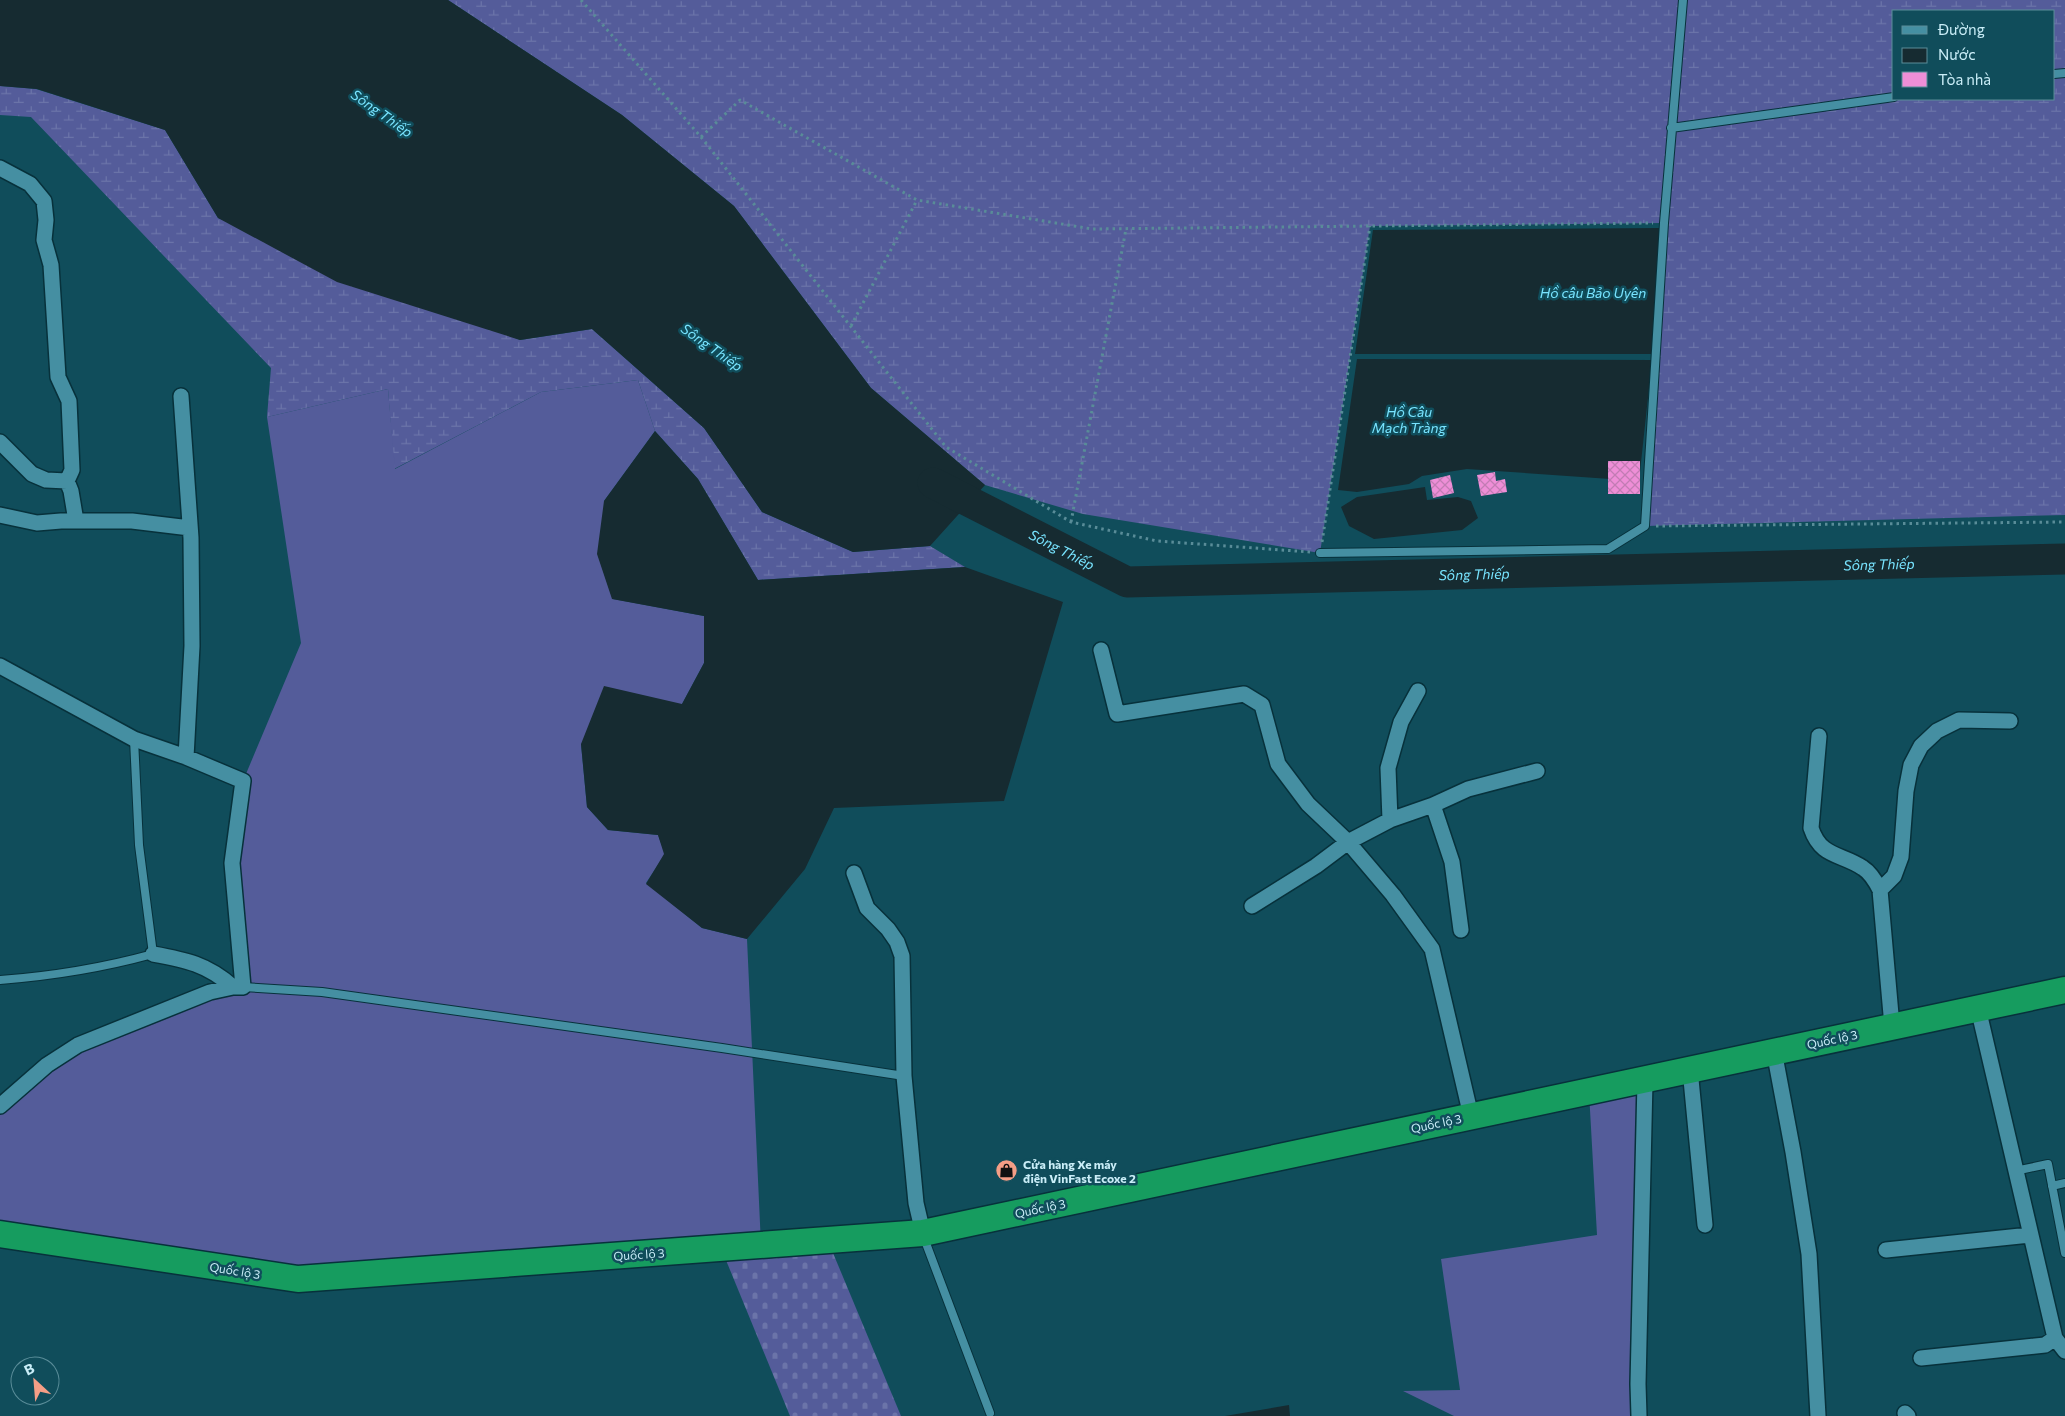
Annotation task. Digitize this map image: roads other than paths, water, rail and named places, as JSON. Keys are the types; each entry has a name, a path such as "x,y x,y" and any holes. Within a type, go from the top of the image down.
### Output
{"highway":[{"name":"Quốc lộ 3","path":"0,1234 298,1279 923,1233 1471,1116 1645,1081 1690,1069 2065,990"}],"street":[{"path":"0,168 30,184 44,201 46,220 44,240 50,265 58,377 69,401 72,470 67,481 71,491 76,521"},
{"path":"181,396 190,528 192,646 186,758"},
{"path":"0,442 32,474 46,480 67,481"},
{"path":"0,515 37,523 132,521 190,528"},
{"path":"1101,650 1117,714 1244,694 1262,705 1278,764 1308,804 1348,842 1393,894 1432,948 1471,1116"},
{"path":"0,666 134,739 242,781 232,863 238,987"},
{"path":"1390,820 1388,768 1401,722 1418,691"},
{"path":"1880,890 1894,876 1901,857 1906,791 1911,766 1921,746 1937,731 1959,720 2010,721"},
{"path":"1819,736 1811,828 1816,842 1828,851 1864,868 1874,879 1880,890 1892,1026"},
{"path":"1252,906 1316,866 1348,842 1390,820 1432,805 1468,788 1537,771"},
{"path":"1432,805 1452,862 1461,930"},
{"path":"854,873 867,908 888,929 897,942 902,956 904,1076 916,1203 923,1233"},
{"path":"153,954 187,960 217,973 238,987"},
{"path":"0,1106 47,1065 78,1046 210,992 238,987"},
{"path":"1978,1008 2055,1338 2065,1351"},
{"path":"1774,1051 1793,1152 1809,1254 1818,1416"},
{"path":"1690,1069 1705,1224"},
{"path":"1639,1416 1638,1384 1645,1081"},
{"path":"1886,1250 2030,1235"},
{"path":"1921,1358 2045,1345 2055,1338"}],"lane":[{"path":"1320,553 1608,549 1645,526 1664,223 1683,0"},
{"path":"1671,128 1892,96"},
{"path":"0,980 43,977 105,967 153,954 139,845 134,739"},
{"path":"238,987 322,992 722,1048 904,1076"},
{"path":"2016,1171 2048,1164 2065,1253"},
{"path":"2052,1186 2065,1183"},
{"path":"923,1233 990,1413"}],"water":[{"path":"0,0 448,0 622,115 734,206 871,388 985,485 930,546 853,552 762,512 704,428 592,329 520,340 337,282 218,218 165,130 37,89 0,86"},
{"name":"Hồ câu Bảo Uyên","path":"1660,228 1653,354 1355,354 1373,230"},
{"name":"Hồ Câu Mạch Tràng","path":"1357,359 1652,360 1639,481 1467,469 1422,476 1409,484 1357,492 1338,490"},
{"path":"655,431 698,479 758,580 965,567 1063,602 1004,801 834,808 805,869 747,939 702,928 646,884 664,854 658,835 608,830 587,807 581,744 604,686 682,704 704,663 704,616 612,599 597,554 604,501"},
{"path":"1425,487 1427,500 1458,497 1471,501 1478,518 1462,530 1374,539 1349,526 1341,507 1357,497"},
{"path":"1289,1405 1290,1416 1225,1416"}],"waterway":[{"name":"Sông Thiếp","path":"933,483 1127,582 2065,559"}],"place":[{"name":"Cửa hàng Xe máy điện VinFast Ecoxe 2","path":"1007,1171"}]}
